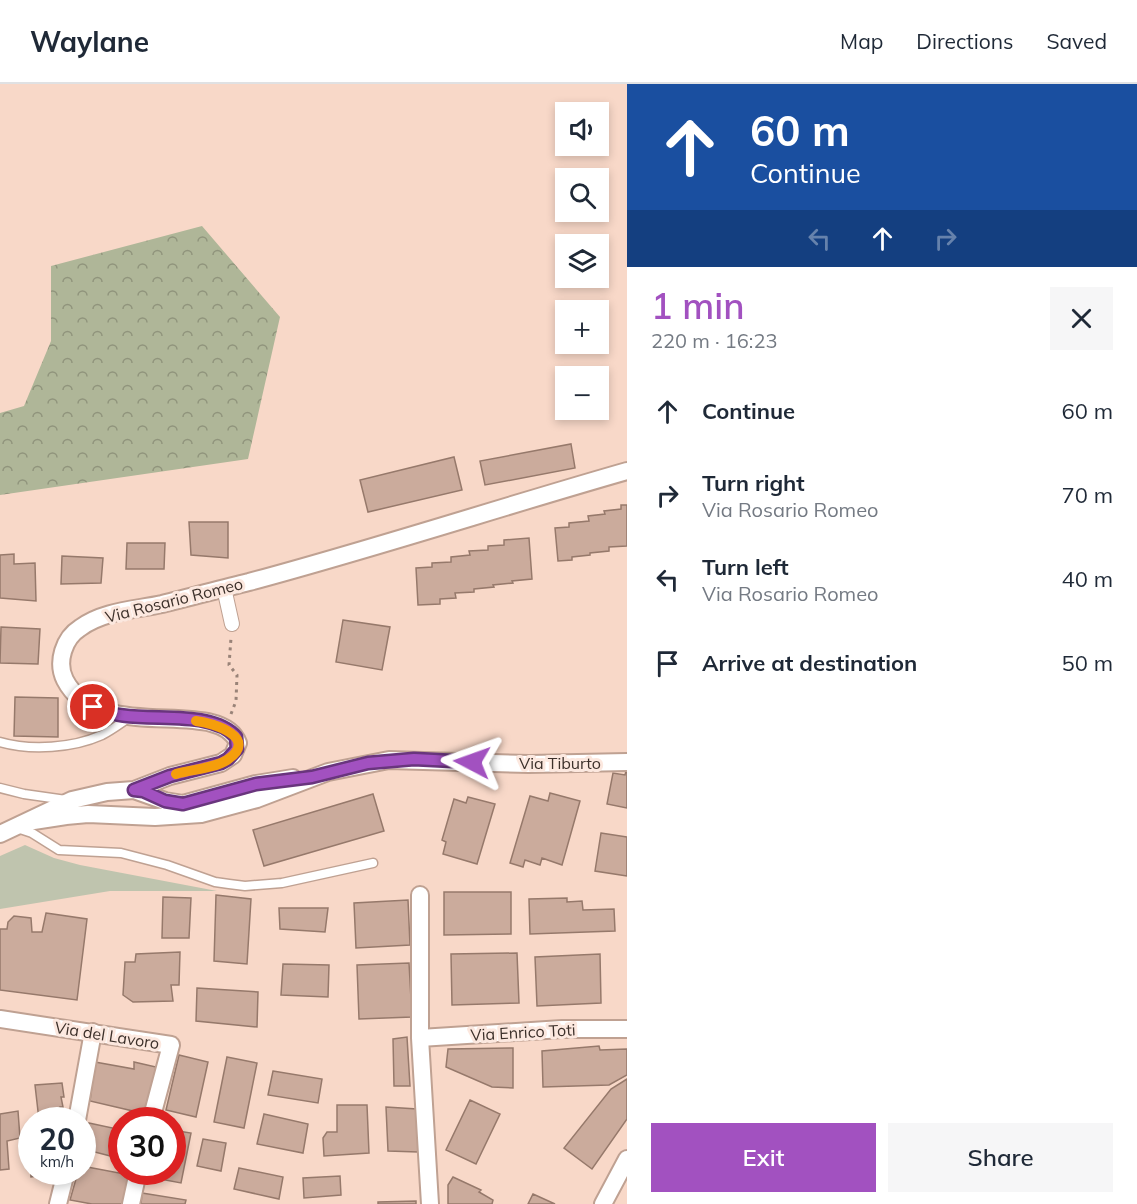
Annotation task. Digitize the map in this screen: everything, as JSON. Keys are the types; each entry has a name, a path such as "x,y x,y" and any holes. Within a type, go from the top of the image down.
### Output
{"street":[{"name":"Via Rosario Romeo","path":"225,728 210,723 171,718 130,717 101,711 87,703 68,686 64,678 62,663 64,647 79,628 102,617 224,588 627,471"},
{"path":"224,588 232,624"},
{"path":"142,792 170,776 221,763 228,759 237,749 238,742 232,732 225,728"},
{"name":"Via Tiburto","path":"22,825 66,816 102,814 176,817 219,810 264,796 312,777 355,765 389,760 521,764 627,762"},
{"path":"0,834 72,800 107,792 142,792 174,803 190,803 269,781 312,777"},
{"path":"102,814 107,792"},
{"path":"141,817 142,792"},
{"path":"420,895 420,1038 430,1204"},
{"name":"Via del Lavoro","path":"0,1019 171,1045 154,1107"},
{"name":"Via Enrico Toti","path":"420,1038 562,1029 627,1029"},
{"path":"79,1107 93,1032"},
{"path":"603,1204 627,1159"},
{"path":"58,1204 63,1185"},
{"path":"131,1204 135,1185"}],"lane":[{"path":"0,742 43,746 75,743 102,735 130,717"},
{"path":"0,788 24,794 72,800"},
{"path":"22,825 59,850 121,853 167,865 214,882 237,885 282,883 373,862"}],"path":[{"path":"225,728 236,701 237,675 229,665 232,624"}],"green space":[{"path":"202,226 280,317 248,459 0,495 0,413 24,406 51,341 51,266"},
{"path":"25,845 54,858 80,865 217,891 110,891 0,909 0,856"}],"building":[{"path":"571,444 575,468 485,485 480,461"},
{"path":"454,457 462,490 368,512 360,480"},
{"path":"621,505 627,505 627,546 609,547 609,551 558,561 555,528 569,527 569,523 589,521 588,516 621,509"},
{"path":"189,522 228,522 228,558 191,555"},
{"path":"529,538 532,579 474,589 474,592 455,593 456,598 440,599 440,604 418,605 416,568 432,567 432,563 451,562 451,557 470,555 469,551 488,550 488,546 504,545 504,540"},
{"path":"127,543 165,543 164,569 126,569"},
{"path":"14,554 14,564 35,563 36,601 0,598 0,555"},
{"path":"62,556 103,558 101,583 61,584"},
{"path":"343,620 390,627 382,670 336,662"},
{"path":"1,627 40,629 38,664 0,663"},
{"path":"15,697 58,698 58,737 14,736"},
{"path":"627,767 627,808 607,804 613,773 625,775"},
{"path":"550,793 580,801 562,865 542,858 540,865 525,860 523,867 510,863 530,796 548,801"},
{"path":"373,794 384,831 264,866 253,830"},
{"path":"468,797 495,804 477,864 443,854 446,842 442,840 454,799 466,803"},
{"path":"601,833 627,837 627,876 595,871"},
{"path":"444,892 511,892 511,934 444,935"},
{"path":"216,895 251,899 247,964 214,961"},
{"path":"163,897 191,898 189,938 162,938"},
{"path":"567,898 567,902 582,901 583,910 614,909 615,931 530,934 529,899"},
{"path":"408,900 410,945 356,948 354,903"},
{"path":"279,908 328,908 325,932 280,929"},
{"path":"46,913 87,919 77,1000 0,990 0,929 7,929 8,922 14,916 31,918 32,932 42,932"},
{"path":"180,952 179,985 171,985 173,1001 133,1002 123,995 125,962 135,962 136,954"},
{"path":"517,953 519,1003 452,1005 451,954"},
{"path":"600,954 601,1003 537,1006 535,957"},
{"path":"409,963 412,1017 359,1019 357,965"},
{"path":"283,964 329,965 328,997 281,995"},
{"path":"197,988 258,992 257,1027 196,1021"},
{"path":"407,1037 410,1086 394,1086 393,1039"},
{"path":"599,1046 600,1050 627,1049 627,1075 609,1085 543,1087 542,1051"},
{"path":"513,1048 513,1088 492,1087 446,1067 448,1049"},
{"path":"179,1055 208,1062 196,1117 186,1115 186,1107 167,1107"},
{"path":"227,1057 257,1063 244,1128 214,1122"},
{"path":"95,1062 134,1069 134,1062 156,1067 147,1107 116,1107 90,1101"},
{"path":"273,1071 322,1079 318,1103 268,1095"},
{"path":"627,1079 627,1119 592,1169 564,1148 611,1089"},
{"path":"62,1083 63,1107 38,1107 35,1085"},
{"path":"470,1100 500,1114 476,1164 446,1150"},
{"path":"337,1105 367,1105 369,1153 324,1156 323,1138 327,1132 337,1132"},
{"path":"386,1107 417,1109 418,1152 388,1151"},
{"path":"18,1111 18,1138 7,1141 9,1169 0,1170 0,1114"},
{"path":"264,1114 308,1124 303,1153 257,1144"},
{"path":"96,1124 108,1127 108,1155 96,1152"},
{"path":"186,1132 191,1133 186,1158"},
{"path":"203,1139 226,1143 221,1171 197,1166"},
{"path":"239,1168 283,1177 279,1199 234,1189"},
{"path":"96,1169 108,1171 108,1185 128,1185 124,1204 92,1204 70,1200 74,1185 96,1185"},
{"path":"340,1176 341,1195 304,1198 303,1178"},
{"path":"453,1177 481,1190 479,1192 493,1200 492,1204 448,1204 448,1185"},
{"path":"142,1193 186,1200 185,1204 141,1204"},
{"path":"533,1194 555,1204 528,1204"},
{"path":"416,1201 416,1204 378,1204 378,1202"}],"slow traffic":[{"path":"176,774 221,763 233,755 237,749 238,742 232,732 210,723 196,721"}],"route":[{"path":"93,707 118,716 171,718 210,723 232,732 238,742 237,749 228,759 221,763 170,776 134,790 143,791 174,803 190,803 242,787 279,779 312,777 343,768 389,760 472,762"}]}
